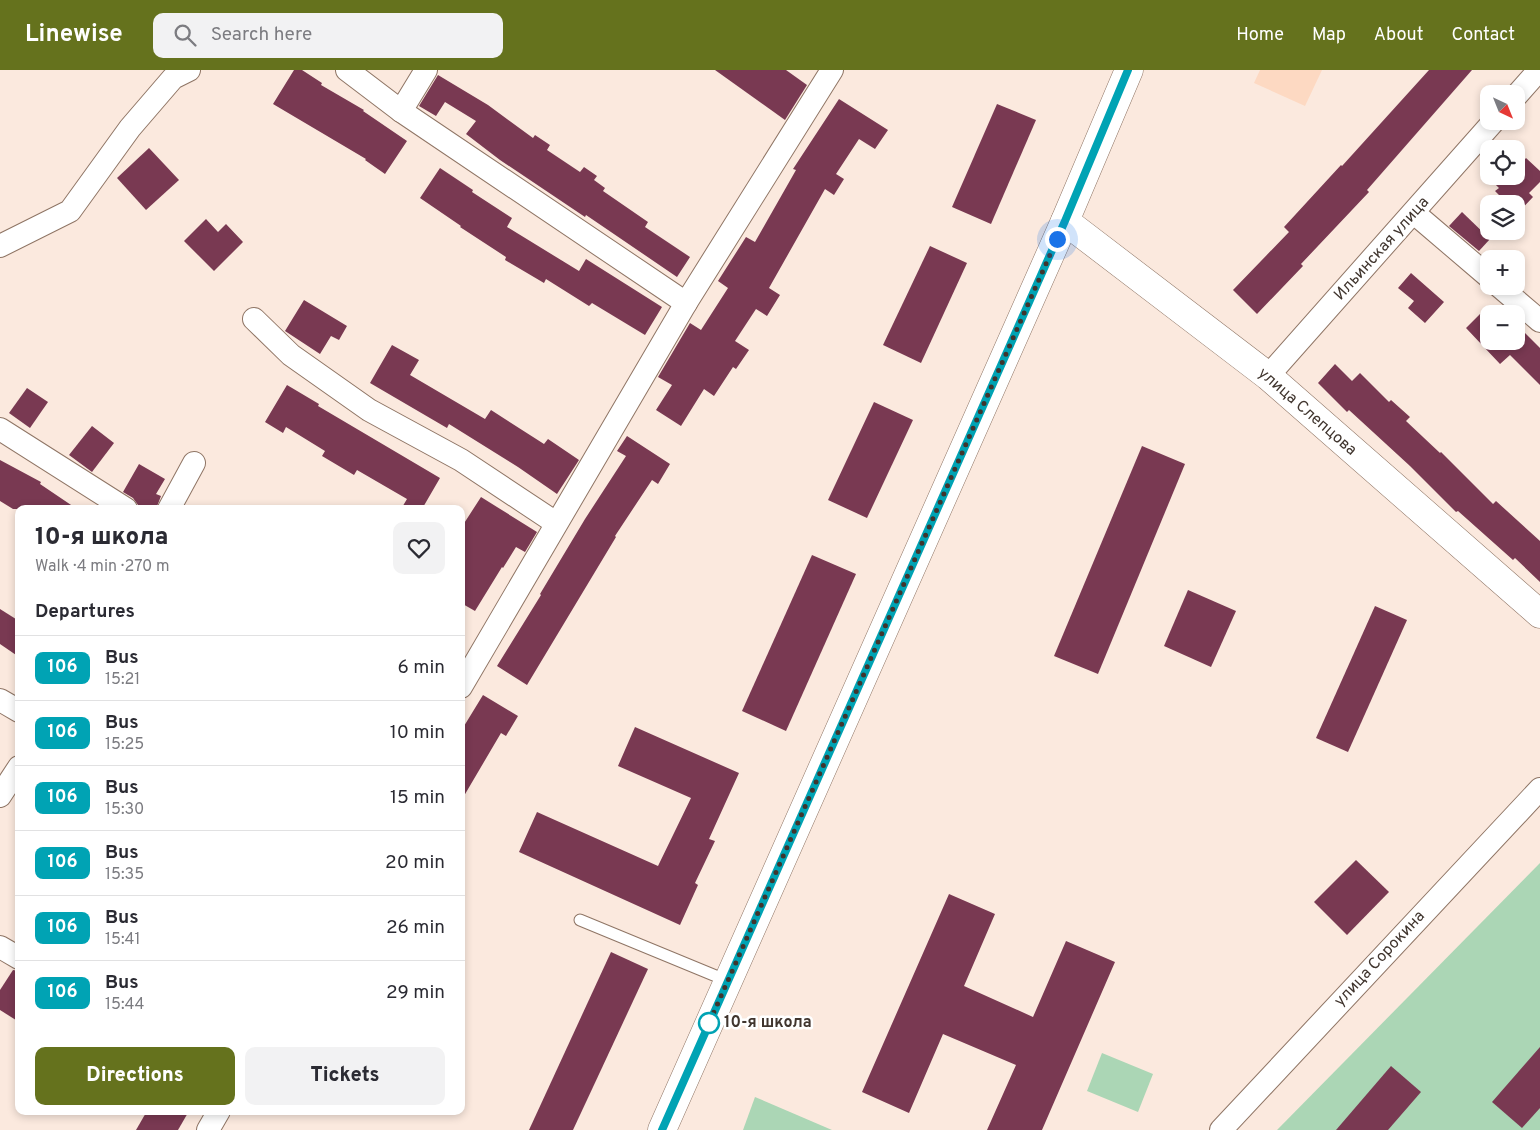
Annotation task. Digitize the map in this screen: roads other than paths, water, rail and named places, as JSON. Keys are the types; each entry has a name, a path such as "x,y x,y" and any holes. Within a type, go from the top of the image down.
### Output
{"main road":[{"path":"662,1130 1065,221 1128,70"},
{"name":"улица Слепцова","path":"1065,221 1268,376 1540,614"}],"street":[{"path":"0,246 70,211 130,128 173,78 189,70"},
{"path":"347,70 401,111 686,303"},
{"path":"401,111 426,70"},
{"path":"465,680 686,303 832,70"},
{"path":"1525,86 1539,70"},
{"name":"Ильинская улица","path":"1268,376 1486,130"},
{"path":"1414,213 1480,269"},
{"path":"1510,295 1540,321"},
{"path":"254,319 291,355 369,410 461,460 556,523"},
{"path":"0,429 120,505"},
{"path":"171,505 194,463"},
{"path":"0,700 15,709"},
{"path":"0,796 15,773"},
{"name":"улица Сорокина","path":"1221,1130 1540,789"},
{"path":"0,947 15,956"},
{"path":"208,1130 217,1115"}],"lane":[{"path":"580,920 728,981"}],"place":[{"name":"10-я школа","path":"709,1023"}]}
